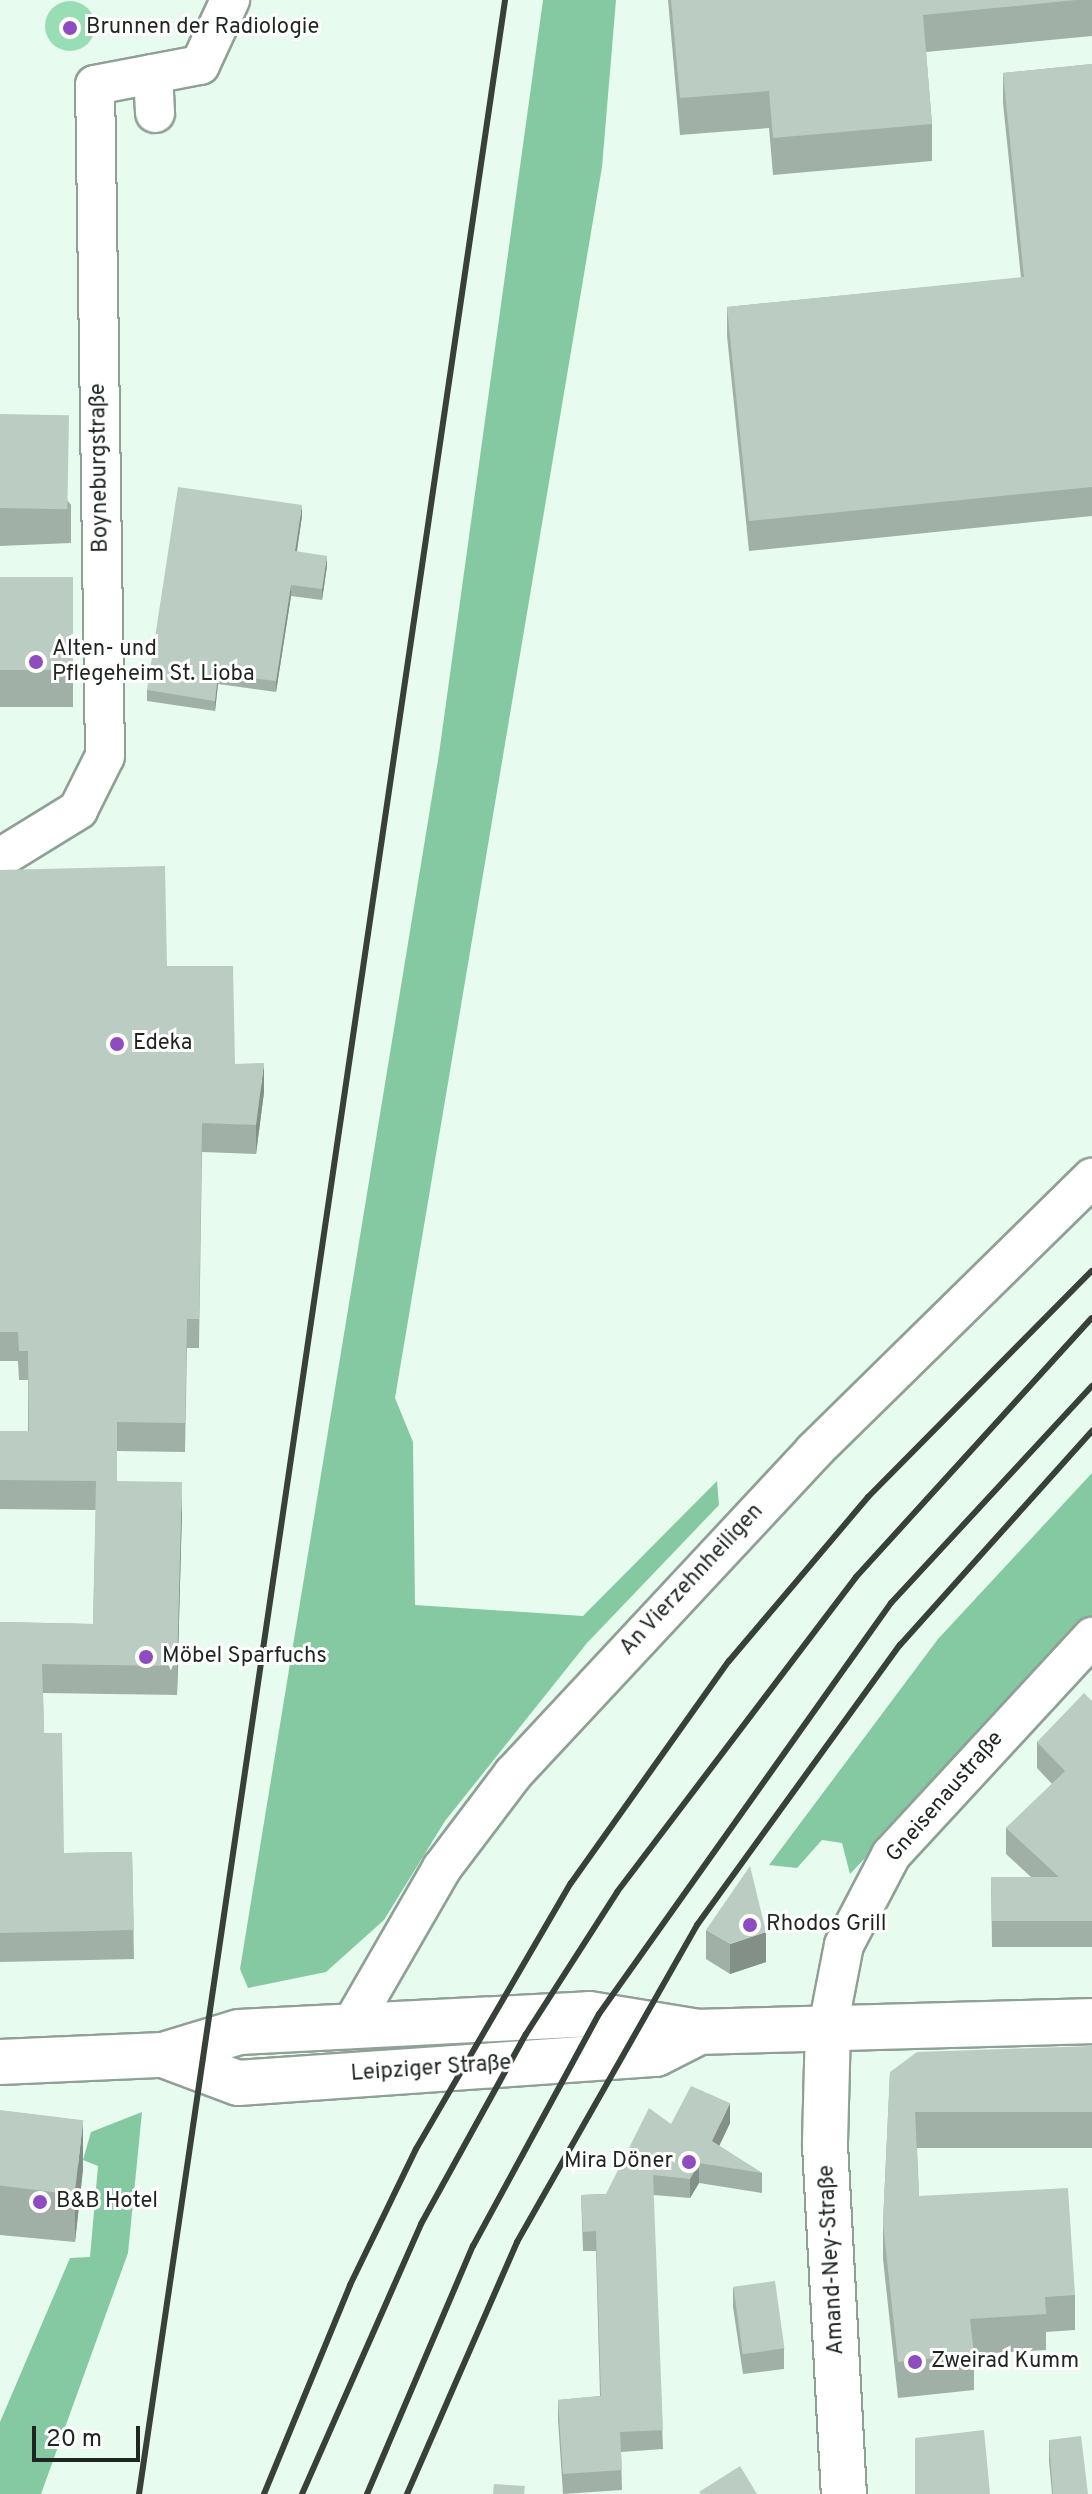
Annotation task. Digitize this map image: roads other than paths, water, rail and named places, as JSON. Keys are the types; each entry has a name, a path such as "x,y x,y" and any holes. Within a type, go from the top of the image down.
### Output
{"main road":[{"name":"Leipziger Straße","path":"0,2062 163,2055 239,2032 349,2029 589,2014 699,2032 1092,2021"},
{"name":"Amand-Ney-Straße","path":"828,2027 825,2145 844,2494"},
{"name":"Leipziger Straße","path":"163,2055 238,2083 656,2054 699,2032"}],"street":[{"name":"Boyneburgstraße","path":"0,858 78,810 105,756 95,85 200,65 230,0"},
{"path":"153,74 155,113"},
{"name":"An Vierzehnheiligen","path":"349,2029 442,1868 513,1774 814,1451 1092,1178"},
{"name":"Gneisenaustraße","path":"828,2027 844,1945 891,1855 1092,1637"}],"railway":[{"path":"139,2494 505,0"},
{"path":"264,2494 350,2285 416,2149 571,1883 729,1661 868,1497 1092,1271"},
{"path":"302,2494 421,2224 526,2034 617,1892 856,1577 1092,1318"},
{"path":"367,2494 473,2246 599,2014 891,1603 1092,1386"},
{"path":"407,2494 517,2242 697,1925 900,1645 1092,1431"}],"place":[{"name":"Brunnen der Radiologie","path":"70,28"},
{"name":"Alten- und Pflegeheim St. Lioba","path":"36,662"},
{"name":"Edeka","path":"117,1044"},
{"name":"Möbel Sparfuchs","path":"146,1657"},
{"name":"Rhodos Grill","path":"750,1925"},
{"name":"Mira Döner","path":"689,2162"},
{"name":"B&B Hotel","path":"40,2202"},
{"name":"Zweirad Kumm","path":"915,2362"}]}
